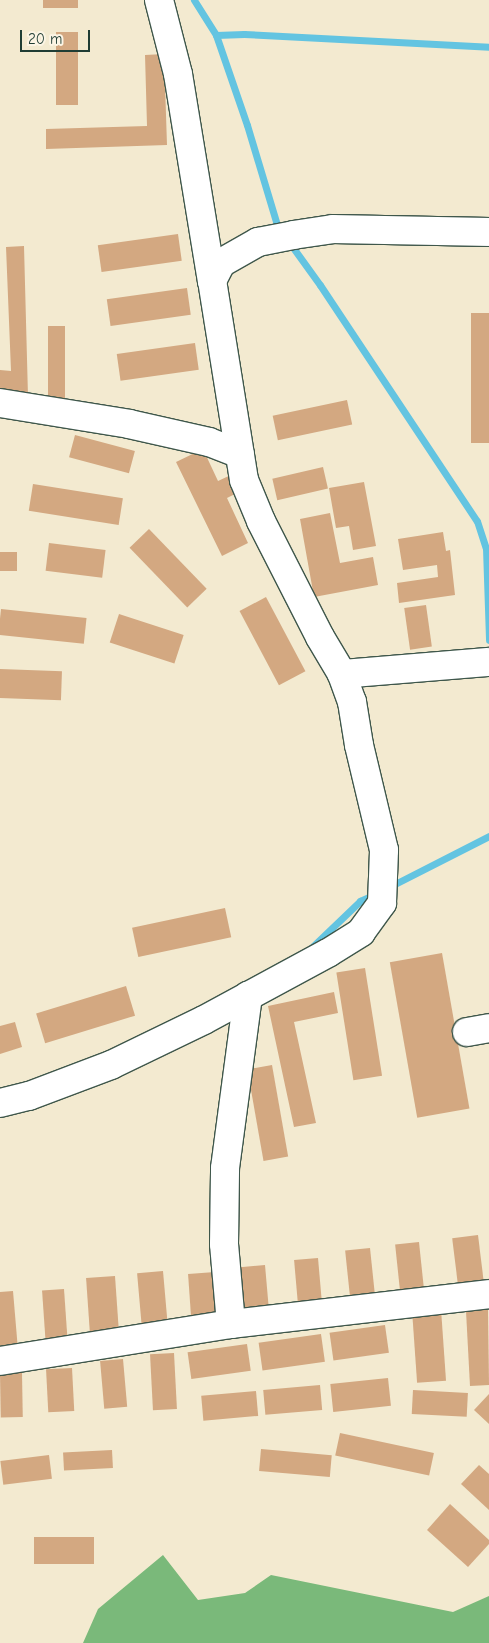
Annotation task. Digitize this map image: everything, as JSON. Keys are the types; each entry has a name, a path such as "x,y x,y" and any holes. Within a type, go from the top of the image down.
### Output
{"street":[{"path":"0,1103 29,1096 112,1066 248,996 361,932 382,902 384,850 359,745 352,702 342,674 320,637 261,521 244,480 178,74 159,0"},
{"path":"212,281 221,263 258,242 286,236 333,229 489,232"},
{"path":"0,403 130,424 209,442 240,454"},
{"path":"342,674 489,662"},
{"path":"231,1324 224,1244 225,1168 248,996"},
{"path":"0,1361 231,1324 489,1294"}],"green space":[{"path":"163,1555 198,1600 245,1593 271,1575 453,1612 489,1596 489,1643 83,1643 98,1609"}],"building":[{"path":"43,0 78,0 78,8 43,8"},
{"path":"56,32 78,32 78,105 56,105"},
{"path":"164,54 167,145 46,149 46,129 147,126 145,55"},
{"path":"178,234 182,261 102,272 98,245"},
{"path":"24,246 28,396 0,392 0,370 11,371 6,247"},
{"path":"187,288 191,315 111,326 107,299"},
{"path":"471,313 489,313 489,443 471,443"},
{"path":"48,326 65,326 65,398 48,398"},
{"path":"195,343 199,370 121,381 117,354"},
{"path":"347,400 352,424 278,440 273,416"},
{"path":"75,435 135,451 129,473 69,457"},
{"path":"203,449 218,481 233,474 241,491 227,498 248,543 222,556 176,462"},
{"path":"323,467 328,488 277,500 272,479"},
{"path":"364,482 376,546 353,550 349,526 336,528 329,488"},
{"path":"33,484 123,498 119,525 29,511"},
{"path":"330,513 340,563 373,557 378,585 314,597 300,519"},
{"path":"149,529 207,589 187,607 130,548"},
{"path":"443,532 446,551 450,550 455,595 399,603 397,583 438,577 437,565 403,570 398,539"},
{"path":"49,543 106,550 102,578 46,571"},
{"path":"0,552 17,552 17,571 0,571"},
{"path":"266,597 305,671 279,685 240,611"},
{"path":"426,605 432,647 410,650 404,608"},
{"path":"1,609 87,618 84,644 0,635"},
{"path":"119,614 184,635 174,664 110,643"},
{"path":"0,669 62,671 61,700 0,698"},
{"path":"225,908 231,937 138,957 132,928"},
{"path":"442,953 469,1109 417,1118 390,962"},
{"path":"365,968 382,1076 353,1080 336,973"},
{"path":"126,986 135,1016 45,1043 36,1013"},
{"path":"334,992 338,1013 294,1022 316,1123 294,1127 268,1006"},
{"path":"15,1022 22,1047 0,1054 0,1026"},
{"path":"272,1065 288,1157 264,1161 247,1069"},
{"path":"478,1235 484,1282 458,1285 452,1238"},
{"path":"419,1242 424,1292 400,1294 395,1245"},
{"path":"370,1248 375,1294 350,1296 345,1251"},
{"path":"318,1258 322,1305 298,1307 294,1260"},
{"path":"265,1265 269,1310 244,1312 240,1267"},
{"path":"163,1271 168,1325 142,1327 137,1273"},
{"path":"215,1272 218,1318 191,1320 188,1274"},
{"path":"115,1276 119,1335 90,1337 86,1278"},
{"path":"64,1289 68,1340 46,1341 42,1291"},
{"path":"13,1291 18,1350 0,1351 0,1292"},
{"path":"441,1309 446,1381 417,1383 412,1311"},
{"path":"488,1309 489,1385 470,1386 466,1311"},
{"path":"385,1325 389,1353 333,1361 330,1333"},
{"path":"321,1334 325,1362 263,1370 259,1343"},
{"path":"247,1344 251,1371 191,1379 188,1352"},
{"path":"174,1353 177,1409 153,1410 150,1354"},
{"path":"123,1359 127,1407 104,1409 100,1361"},
{"path":"72,1368 74,1411 48,1412 46,1369"},
{"path":"0,1373 22,1373 23,1417 1,1417"},
{"path":"388,1378 391,1406 333,1412 330,1384"},
{"path":"320,1385 322,1410 265,1415 263,1390"},
{"path":"413,1390 468,1393 467,1417 412,1414"},
{"path":"256,1391 258,1416 203,1421 201,1396"},
{"path":"489,1394 489,1424 474,1410"},
{"path":"340,1433 434,1453 429,1475 335,1455"},
{"path":"261,1449 332,1455 330,1477 259,1471"},
{"path":"112,1450 113,1468 64,1471 63,1453"},
{"path":"49,1455 52,1479 3,1485 0,1461"},
{"path":"479,1465 489,1474 489,1510 461,1484"},
{"path":"450,1504 489,1540 489,1544 468,1567 427,1530"},
{"path":"34,1537 94,1537 94,1564 34,1564"}],"waterway":[{"path":"194,0 216,35 244,34 489,47"},
{"path":"216,35 247,125 277,225 281,231"},
{"path":"289,242 320,285 477,521 486,548 489,640"},
{"path":"389,887 489,836"},
{"path":"311,948 360,901 375,894"}]}
